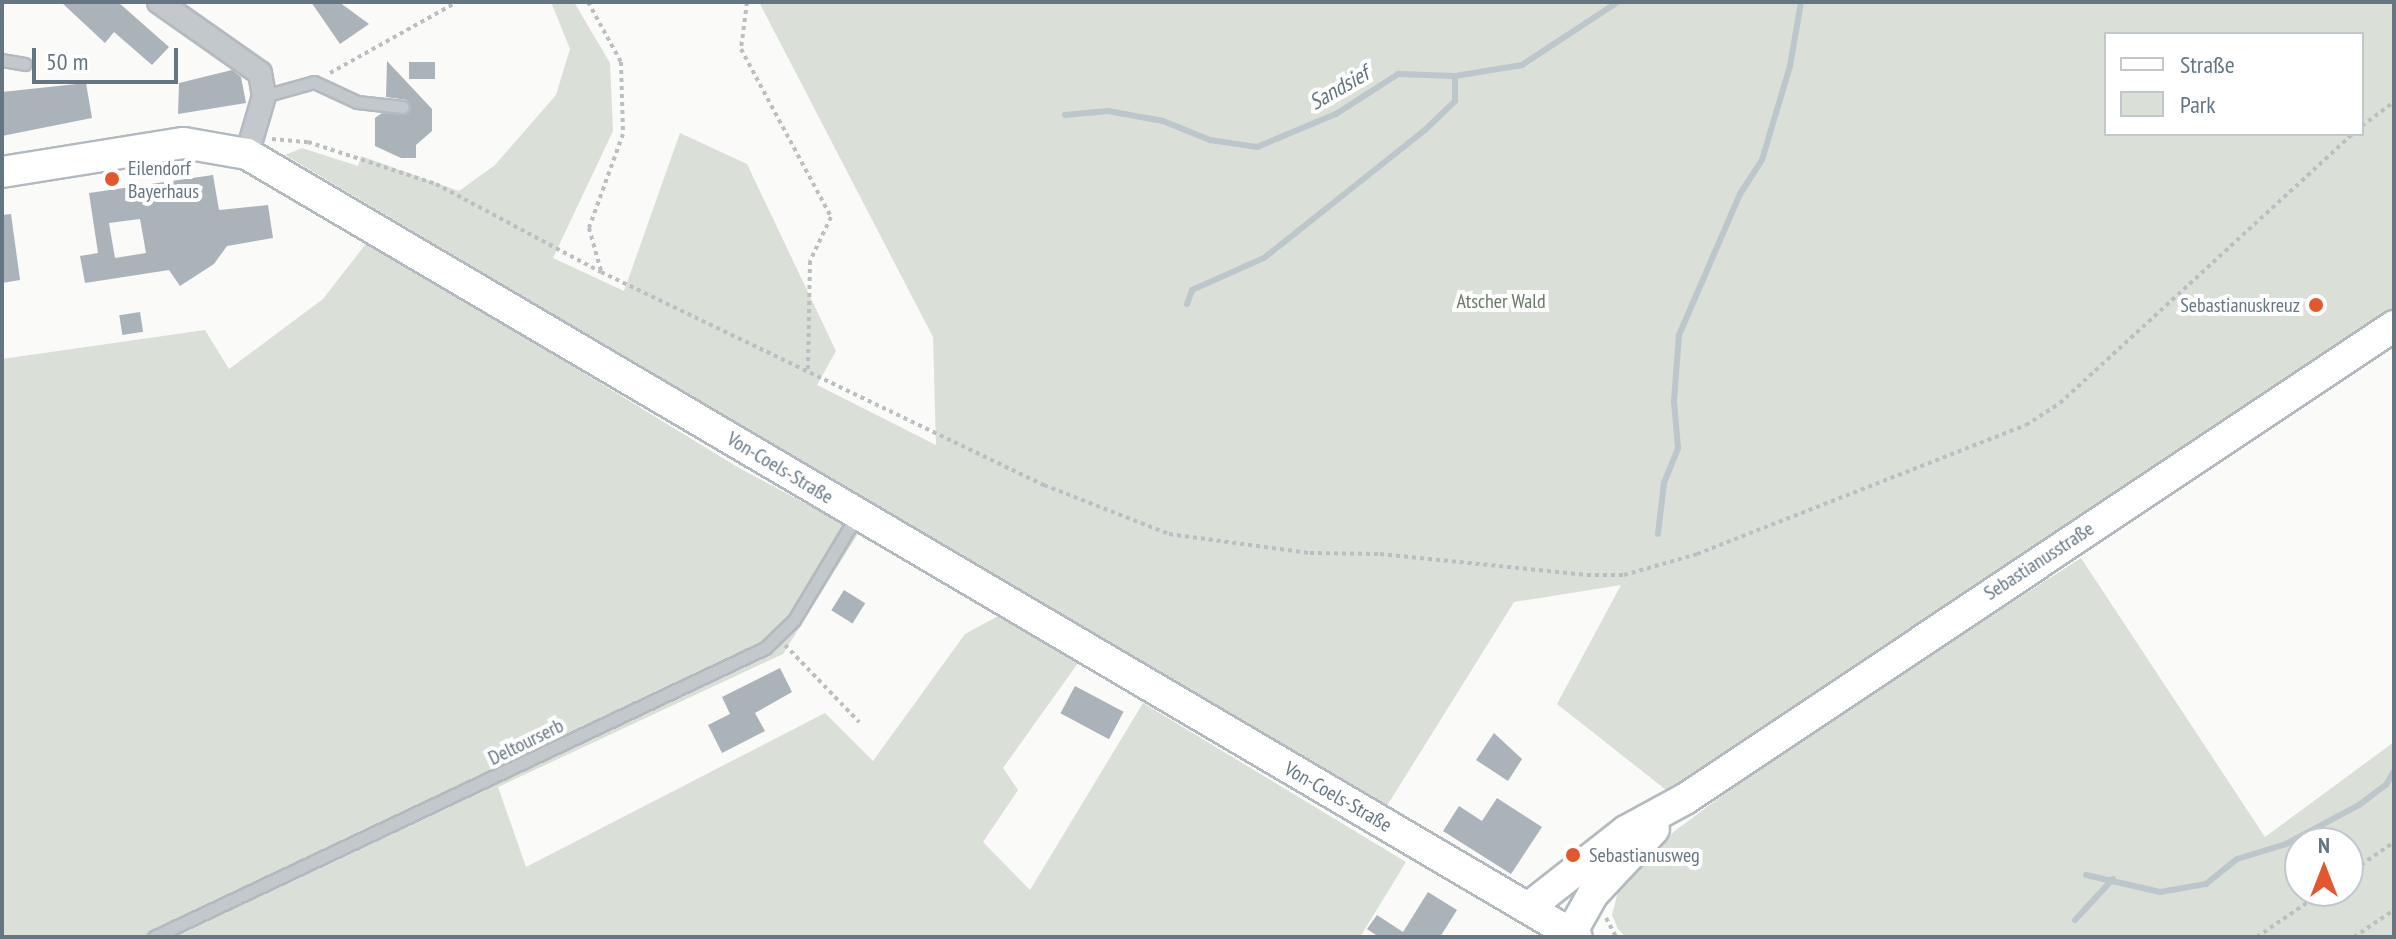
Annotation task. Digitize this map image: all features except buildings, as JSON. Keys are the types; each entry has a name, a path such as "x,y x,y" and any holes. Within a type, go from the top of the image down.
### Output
{"main road":[{"name":"Von-Coels-Straße","path":"2,172 184,143 252,144 857,514 1574,935"},
{"name":"Sebastianusstraße","path":"1528,908 1626,831 1685,799 2394,326"},
{"name":"Sebastianusstraße","path":"1574,935 1593,894 1685,799"}],"street":[{"path":"159,2 260,73 264,96 252,144"}],"lane":[{"path":"2,60 25,64"},
{"path":"264,96 314,82 357,102 403,107"},
{"name":"Deltourserb","path":"154,937 746,659 778,638 857,514"}],"path":[{"path":"314,82 457,2"},
{"path":"588,2 621,62 623,134 589,228 601,272"},
{"path":"747,2 741,49 831,217 808,276 808,369"},
{"path":"2364,124 2394,102"},
{"path":"252,144 308,142 436,184 601,272 1044,485 1169,534 1296,552 1624,575 1814,511 2026,425 2060,403 2351,136"},
{"path":"778,638 859,722"},
{"path":"2364,863 2394,842"},
{"path":"2257,937 2301,907"},
{"path":"2354,937 2394,910"},
{"path":"1607,923 1616,937"}],"green space":[{"name":"Atscher Wald","path":"551,2 574,2 610,63 613,131 553,258 624,291 680,133 747,164 836,351 817,385 936,445 933,337 759,2 2394,2 2394,315 1670,793 1557,704 1621,585 1514,602 1385,809 285,155 302,148 358,166 361,156 459,191 495,165 556,95 570,49"},
{"path":"368,241 739,468 859,532 783,654 498,787 526,867 825,713 873,761 965,634 998,616 1078,663 1003,768 1018,790 983,842 1030,890 1143,703 1406,862 1360,937 2,937 2,359 205,330 229,369 323,299"},
{"path":"2081,558 2265,837 2394,742 2394,937 1626,937 1618,929 1612,915 1620,884 1676,830 1793,743"}],"waterway":[{"name":"Sandsief","path":"1065,115 1108,111 1163,121 1210,140 1257,147 1336,114 1398,74 1455,76 1522,65 1618,2"},
{"name":"Sandsief","path":"1658,534 1664,483 1678,448 1674,401 1679,335 1740,194 1762,160 1790,66 1801,2"},
{"path":"1187,304 1192,290 1264,258 1425,130 1455,101 1455,76"},
{"path":"2086,875 2160,892 2206,884 2237,859 2286,844 2359,805 2386,785 2394,771"},
{"path":"2075,920 2113,879"}],"place":[{"name":"Eilendorf Bayerhaus","path":"112,179"},
{"name":"Sebastianuskreuz","path":"2316,305"},
{"name":"Sebastianusweg","path":"1573,855"}]}
